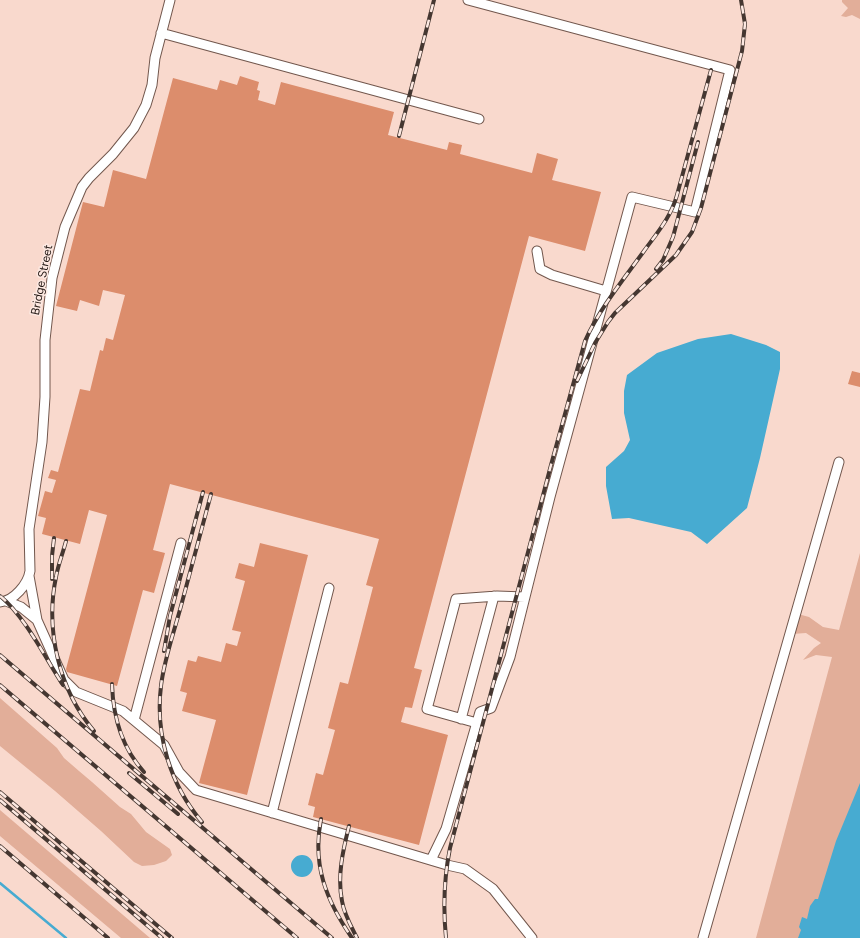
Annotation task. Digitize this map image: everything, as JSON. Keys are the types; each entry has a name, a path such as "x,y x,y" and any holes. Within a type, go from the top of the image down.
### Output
{"lane":[{"name":"Bridge Street","path":"170,0 155,58 152,85 146,105 134,128 113,154 82,187 65,227 52,278 45,340 45,397 42,442 29,529 29,576 38,620 64,680 76,692 123,710 164,744 179,772 196,790 465,869 493,889 532,938"},
{"path":"431,860 446,829 480,712 491,708 510,657 550,497 632,197 695,212 730,70 468,0"},
{"path":"161,33 479,119"},
{"path":"537,251 540,268 552,275 606,291"},
{"path":"703,938 839,462"},
{"path":"134,720 180,543"},
{"path":"3,602 19,592 29,576"},
{"path":"272,813 329,588"},
{"path":"477,723 427,709 456,599 494,596 525,597"},
{"path":"461,719 494,596"},
{"path":"3,602 21,607 38,620"}],"shaded area":[{"path":"842,0 860,0 860,19 852,15 846,17 841,16 848,8"},
{"path":"860,553 860,938 756,938 832,657 816,655 803,660 821,643 806,633 792,634 798,614 809,617 823,627 839,630"},
{"path":"0,698 57,748 64,758 120,807 131,814 146,832 170,849 172,855 166,861 154,865 142,866 134,862 55,791 0,746"},
{"path":"0,810 150,938 121,938 0,836"}],"water":[{"path":"731,334 766,345 780,352 780,369 747,508 707,544 691,532 629,518 612,519 606,486 606,467 624,451 630,440 624,413 624,391 627,375 657,353 698,339"},
{"path":"860,783 860,938 798,938 801,930 799,927 802,917 807,919 810,906 815,899 818,899 836,841"},
{"path":"302,855 306,856 312,862 312,870 306,876 302,877 298,876 292,870 291,866 292,862 298,856"}],"building":[{"path":"240,76 259,82 257,90 260,91 258,100 275,105 281,82 394,112 388,135 447,150 449,142 462,145 460,154 532,173 537,153 558,159 552,180 601,192 585,251 529,236 414,668 422,670 412,708 405,707 401,722 448,735 419,845 313,817 315,807 308,805 316,773 323,775 335,730 328,728 340,682 348,684 373,587 366,585 379,539 170,484 153,550 165,553 154,593 143,590 117,686 67,672 66,669 107,515 89,510 80,544 42,534 46,518 38,516 45,491 52,493 56,480 48,478 51,470 58,472 80,389 90,391 100,350 103,351 106,338 113,340 125,295 103,290 99,306 80,300 77,311 56,306 83,202 104,207 113,170 146,179 173,78 217,90 220,80 237,85"},
{"path":"852,371 860,373 860,387 848,384"},
{"path":"260,543 308,555 247,795 199,783 216,720 182,711 187,693 180,691 188,660 196,662 198,656 221,662 226,643 237,646 241,632 232,630 245,581 235,578 239,563 254,567"}],"waterway":[{"path":"0,883 66,938"}],"railway":[{"path":"399,136 434,0"},
{"path":"577,381 595,343 608,322 615,313 676,255 692,232 701,208 742,51 745,24 741,0"},
{"path":"446,938 446,870 450,848 585,341 605,306 659,231 671,210 677,195 711,70"},
{"path":"656,269 663,260 673,237 698,142"},
{"path":"164,651 170,616 203,492"},
{"path":"202,822 181,792 173,775 163,740 160,722 160,704 162,676 211,494"},
{"path":"52,579 54,538"},
{"path":"66,541 57,572 53,597 52,618 54,638 64,678 72,697 82,715 94,731"},
{"path":"0,596 18,614 63,685"},
{"path":"0,655 332,938"},
{"path":"112,684 114,708 120,731 130,753 144,772"},
{"path":"0,685 297,938"},
{"path":"129,773 178,814"},
{"path":"0,792 172,938"},
{"path":"0,800 162,938"},
{"path":"321,819 318,852 323,882 335,910 352,938"},
{"path":"349,826 341,863 340,882 344,911 357,938"},
{"path":"0,846 108,938"}]}
